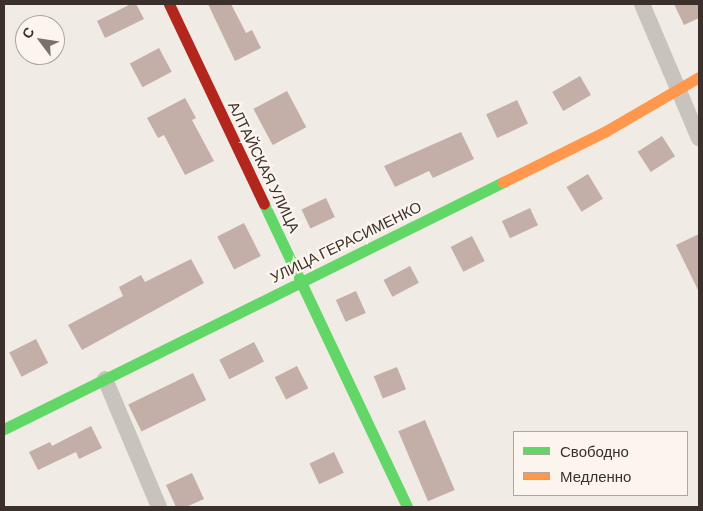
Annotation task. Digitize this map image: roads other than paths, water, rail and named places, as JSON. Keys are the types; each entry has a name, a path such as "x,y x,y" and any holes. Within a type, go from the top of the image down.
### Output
{"street":[{"name":"АЛТАЙСКАЯ УЛИЦА","path":"169,4 302,281 407,507"},
{"path":"642,4 677,91 699,138"},
{"name":"УЛИЦА ГЕРАСИМЕНКО","path":"4,429 606,131 699,77"},
{"path":"105,379 159,507"}]}
